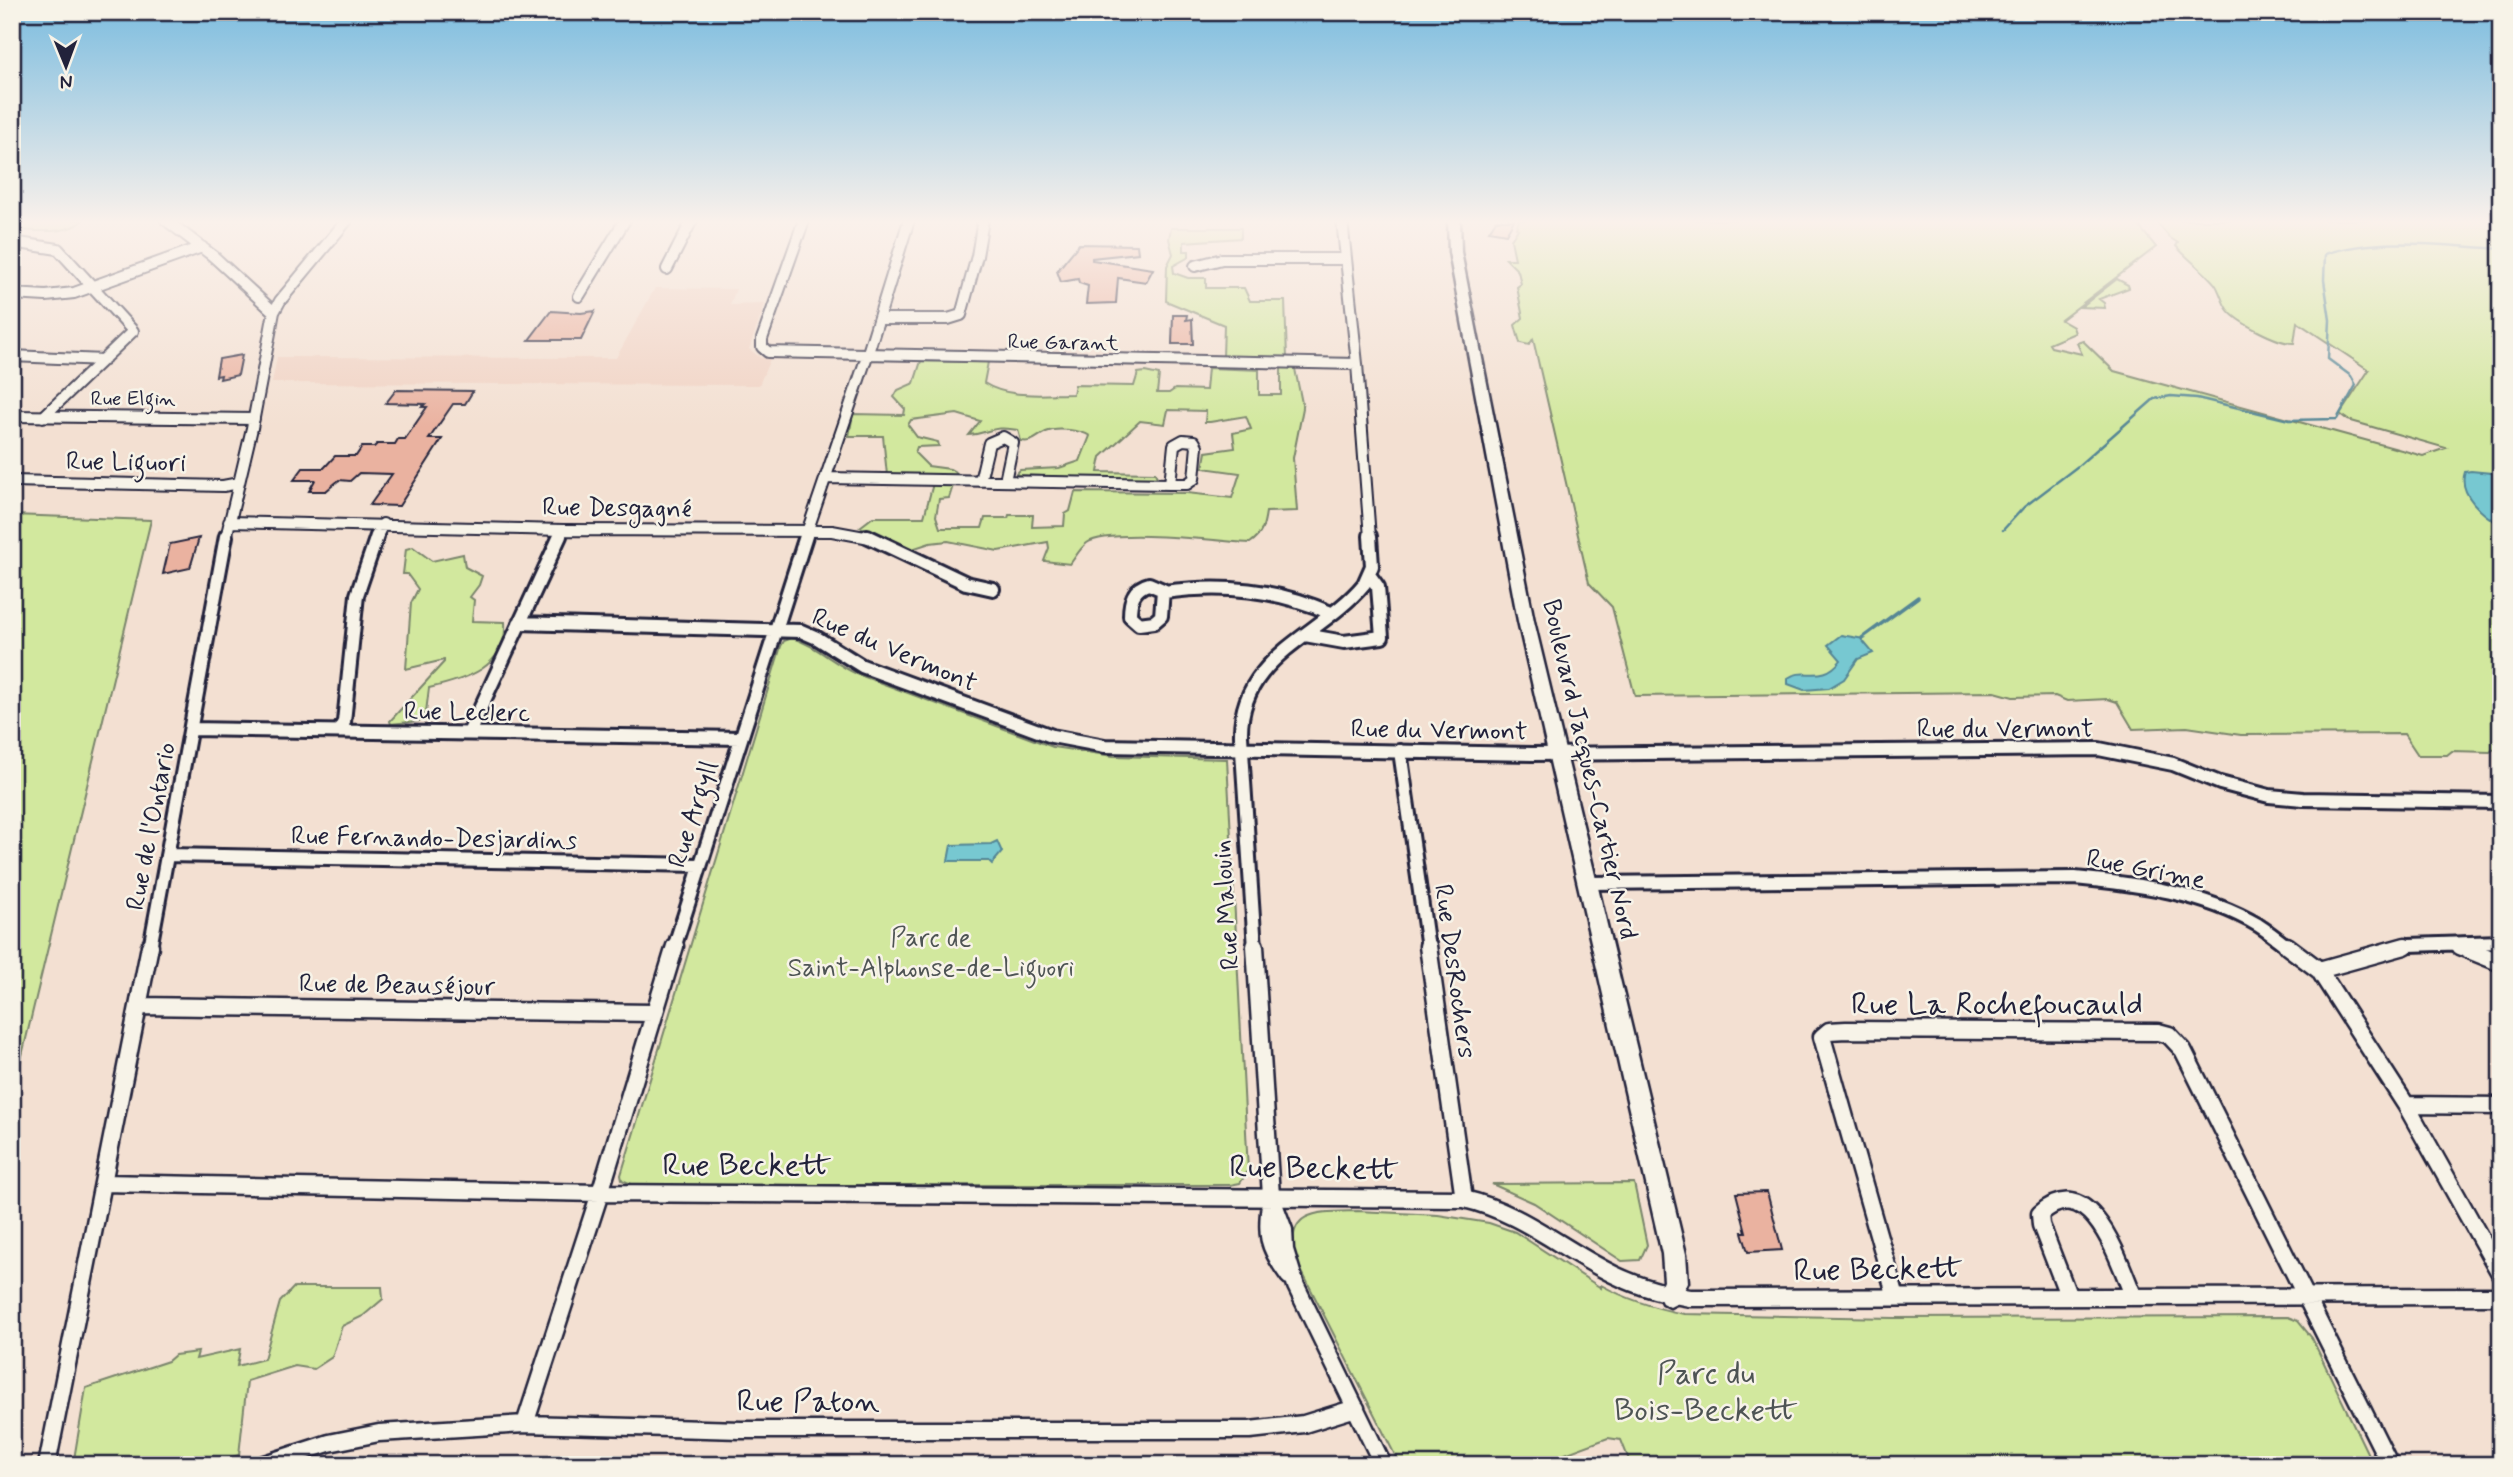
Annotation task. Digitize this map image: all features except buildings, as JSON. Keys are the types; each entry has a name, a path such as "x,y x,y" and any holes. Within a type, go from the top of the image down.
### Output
{"street":[{"path":"12,293 54,296 85,289"},
{"path":"43,417 134,331 95,289"},
{"path":"248,289 274,312"},
{"name":"Rue de l'Ontario","path":"47,1465 139,1006 229,522 254,419 274,312 290,289"},
{"path":"579,296 583,289"},
{"path":"768,352 762,347 762,340 780,289"},
{"name":"Rue Argyll","path":"525,1424 600,1193 774,630 888,289"},
{"path":"879,319 948,319 961,315 968,289"},
{"path":"1305,635 1322,640 1373,641 1382,637 1378,587 1370,576 1373,559 1349,289"},
{"name":"Boulevard Jacques-Cartier Nord","path":"1462,289 1526,621 1590,883 1674,1254 1676,1282 1670,1295"},
{"name":"Rue Garant","path":"768,352 1357,364"},
{"path":"12,356 104,360"},
{"path":"12,427 18,417"},
{"name":"Rue Elgin","path":"18,417 254,419"},
{"path":"980,481 989,443 1003,437 1013,443 1005,481"},
{"path":"827,478 1170,484"},
{"name":"Rue Liguori","path":"12,481 223,485 239,483"},
{"name":"Rue Desgagné","path":"229,522 563,530 832,531 864,535 966,583 993,589"},
{"path":"339,731 344,722 353,620 368,552 383,524"},
{"path":"469,733 563,530"},
{"name":"Rue Malouin","path":"1370,576 1358,591 1260,674 1250,687 1242,712 1242,748 1271,1196 1266,1240 1271,1253 1296,1286 1383,1465"},
{"path":"1164,592 1265,589 1285,593 1331,613"},
{"name":"Rue du Vermont","path":"519,623 774,630 811,634 862,666 1070,741 1105,746 1558,754 2099,749 2173,764 2220,783 2269,796 2303,799 2501,802"},
{"name":"Rue Leclerc","path":"192,729 741,738"},
{"name":"Rue DesRochers","path":"1400,751 1464,1199"},
{"name":"Rue Fernando-Desjardins","path":"167,855 700,865"},
{"name":"Rue Grime","path":"1590,883 2075,878 2124,883 2170,892 2218,907 2259,925 2319,970 2406,1105 2501,1275"},
{"path":"2449,942 2501,963"},
{"path":"2319,970 2409,945 2501,942"},
{"name":"Rue de Beauséjour","path":"139,1006 654,1013"},
{"name":"Rue La Rochefoucauld","path":"1896,1297 1822,1037 1829,1031 2158,1032 2169,1035 2183,1050 2390,1465"},
{"path":"2406,1105 2501,1106"},
{"name":"Rue Beckett","path":"103,1183 600,1193 1464,1199 1486,1202 1531,1224 1601,1268 1649,1290 1670,1295 1732,1300 2068,1295 2501,1296"},
{"path":"2068,1295 2041,1225 2040,1214 2047,1206 2055,1203 2081,1205 2101,1222 2133,1295"},
{"name":"Rue Paton","path":"261,1465 329,1444 379,1433 525,1424 741,1430 1250,1430 1320,1422 1356,1408"}],"shaded area":[{"path":"654,289 736,289 730,305 765,304 749,349 761,358 770,359 759,385 272,383 277,357 616,358"}],"green space":[{"path":"1166,289 1244,289 1250,301 1285,301 1287,358 1223,357 1224,325 1166,301"},
{"path":"1517,289 2101,289 2061,320 2073,327 2075,333 2049,344 2051,347 2082,354 2077,343 2083,341 2114,371 2423,456 2446,448 2348,420 2340,414 2369,370 2297,322 2294,343 2269,336 2248,326 2227,309 2217,289 2501,289 2501,738 2498,746 2490,752 2452,751 2447,755 2418,755 2404,734 2241,735 2187,727 2133,729 2117,702 2108,699 2067,701 2055,696 2013,697 1995,692 1635,696 1612,607 1589,583 1533,339 1529,345 1520,343 1515,325 1523,318"},
{"path":"2104,289 2126,289 2099,299 2105,308 2081,307"},
{"path":"921,361 988,362 984,383 1015,394 1073,394 1075,385 1134,386 1138,373 1145,372 1159,375 1157,393 1169,393 1175,389 1206,390 1208,368 1259,370 1259,395 1281,395 1281,367 1295,369 1303,408 1293,458 1297,511 1266,512 1262,530 1250,543 1118,536 1087,543 1070,564 1044,561 1049,548 1048,542 998,551 948,541 912,549 860,527 873,517 924,517 935,476 887,475 883,436 849,436 853,414 904,415 905,409 894,397 898,390 914,383","holes":["1168,410 1206,411 1205,422 1246,416 1251,429 1233,433 1235,448 1206,452 1203,468 1240,473 1232,498 1187,493 1075,492 1070,511 1065,514 1064,526 1032,527 1033,515 1009,515 1008,518 985,518 982,528 940,528 936,516 939,499 949,498 957,473 950,469 928,466 915,453 917,447 939,446 938,442 917,437 908,425 911,420 957,414 980,421 969,435 1009,429 1018,430 1021,441 1025,441 1051,430 1075,431 1090,436 1080,461 1059,468 1020,470 1015,475 1153,480 1157,477 1155,473 1098,472 1101,457 1140,421 1165,424"]},
{"path":"12,515 151,520 12,1097"},
{"path":"413,547 432,561 463,554 465,567 482,576 470,597 474,600 472,621 505,622 504,638 499,651 481,669 456,681 429,688 426,712 419,721 391,724 390,721 444,662 406,669 411,603 418,589 407,574 403,574 406,549"},
{"name":"Parc de Saint-Alphonse-de-Liguori","path":"792,638 809,645 857,674 1053,747 1113,756 1227,759 1248,1171 1240,1183 634,1185 622,1180 621,1175 781,646 784,641"},
{"path":"1634,1183 1647,1245 1640,1260 1622,1261 1534,1203 1492,1184"},
{"name":"Parc du Bois-Beckett","path":"1358,1211 1438,1215 1489,1223 1515,1232 1601,1288 1601,1285 1641,1303 1684,1314 1894,1318 2288,1317 2298,1321 2312,1338 2373,1465 1631,1465 1621,1440 1608,1438 1562,1455 1566,1465 1400,1465 1295,1258 1293,1241 1295,1229 1301,1221 1320,1213"},
{"path":"294,1287 382,1287 383,1299 363,1316 342,1326 332,1357 314,1369 295,1366 247,1381 239,1455 207,1465 73,1465 86,1388 168,1361 175,1355 198,1352 196,1359 240,1349 237,1366 264,1359 280,1302"}],"water":[{"path":"2465,472 2501,474 2501,525 2480,510 2468,496 2464,480"},
{"path":"1841,635 1864,639 1862,640 1873,653 1858,659 1844,679 1829,688 1804,690 1788,684 1788,678 1794,675 1820,674 1834,667 1841,660 1828,645"},
{"path":"997,841 1002,852 992,864 989,861 948,861 951,845 991,844"}],"waterway":[{"path":"2003,530 2024,507 2078,466 2154,399 2171,396 2197,398 2289,420 2337,419 2356,385 2351,376 2328,359 2330,320 2325,289"},
{"path":"1862,638 1918,597"}]}
